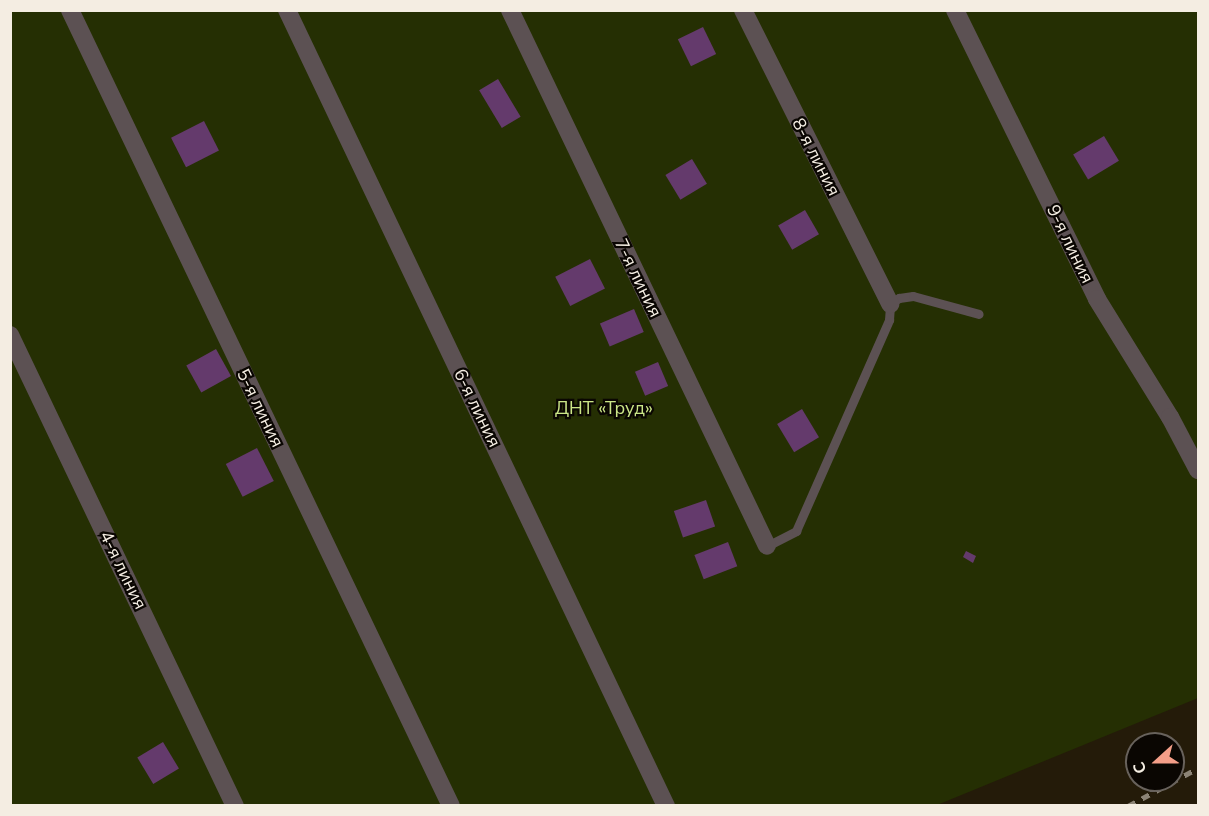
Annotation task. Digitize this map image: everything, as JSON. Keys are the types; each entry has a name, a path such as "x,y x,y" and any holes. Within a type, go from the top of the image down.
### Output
{"street":[{"name":"5-я линия","path":"70,10 450,806"},
{"name":"6-я линия","path":"287,10 666,806"},
{"name":"7-я линия","path":"510,10 767,546"},
{"name":"8-я линия","path":"743,10 890,304"},
{"name":"9-я линия","path":"955,10 1096,299 1170,417 1198,470"},
{"name":"4-я линия","path":"10,335 235,806"}],"lane":[{"path":"767,546 795,531 889,320 890,304 899,298 913,296 979,314"}],"green space":[{"name":"ДНТ «Труд»","path":"10,11 1198,11 1198,698 937,805 11,805"}],"building":[{"path":"703,27 716,54 691,66 678,39"},
{"path":"498,79 521,117 502,128 479,90"},
{"path":"204,121 219,150 186,167 171,138"},
{"path":"1104,136 1119,161 1088,179 1073,155"},
{"path":"692,159 707,184 680,200 665,175"},
{"path":"805,210 819,234 792,250 778,226"},
{"path":"590,259 605,288 570,306 555,277"},
{"path":"634,309 644,332 610,346 600,323"},
{"path":"216,349 231,376 201,393 186,365"},
{"path":"658,362 668,386 645,396 635,372"},
{"path":"802,409 819,437 794,452 777,424"},
{"path":"257,448 274,481 243,497 226,464"},
{"path":"706,500 715,526 683,538 674,511"},
{"path":"728,542 737,566 704,579 694,555"},
{"path":"966,551 976,556 973,563 963,557"},
{"path":"163,742 179,769 153,784 137,757"}],"railway":[{"path":"1128,806 1198,768"}]}
